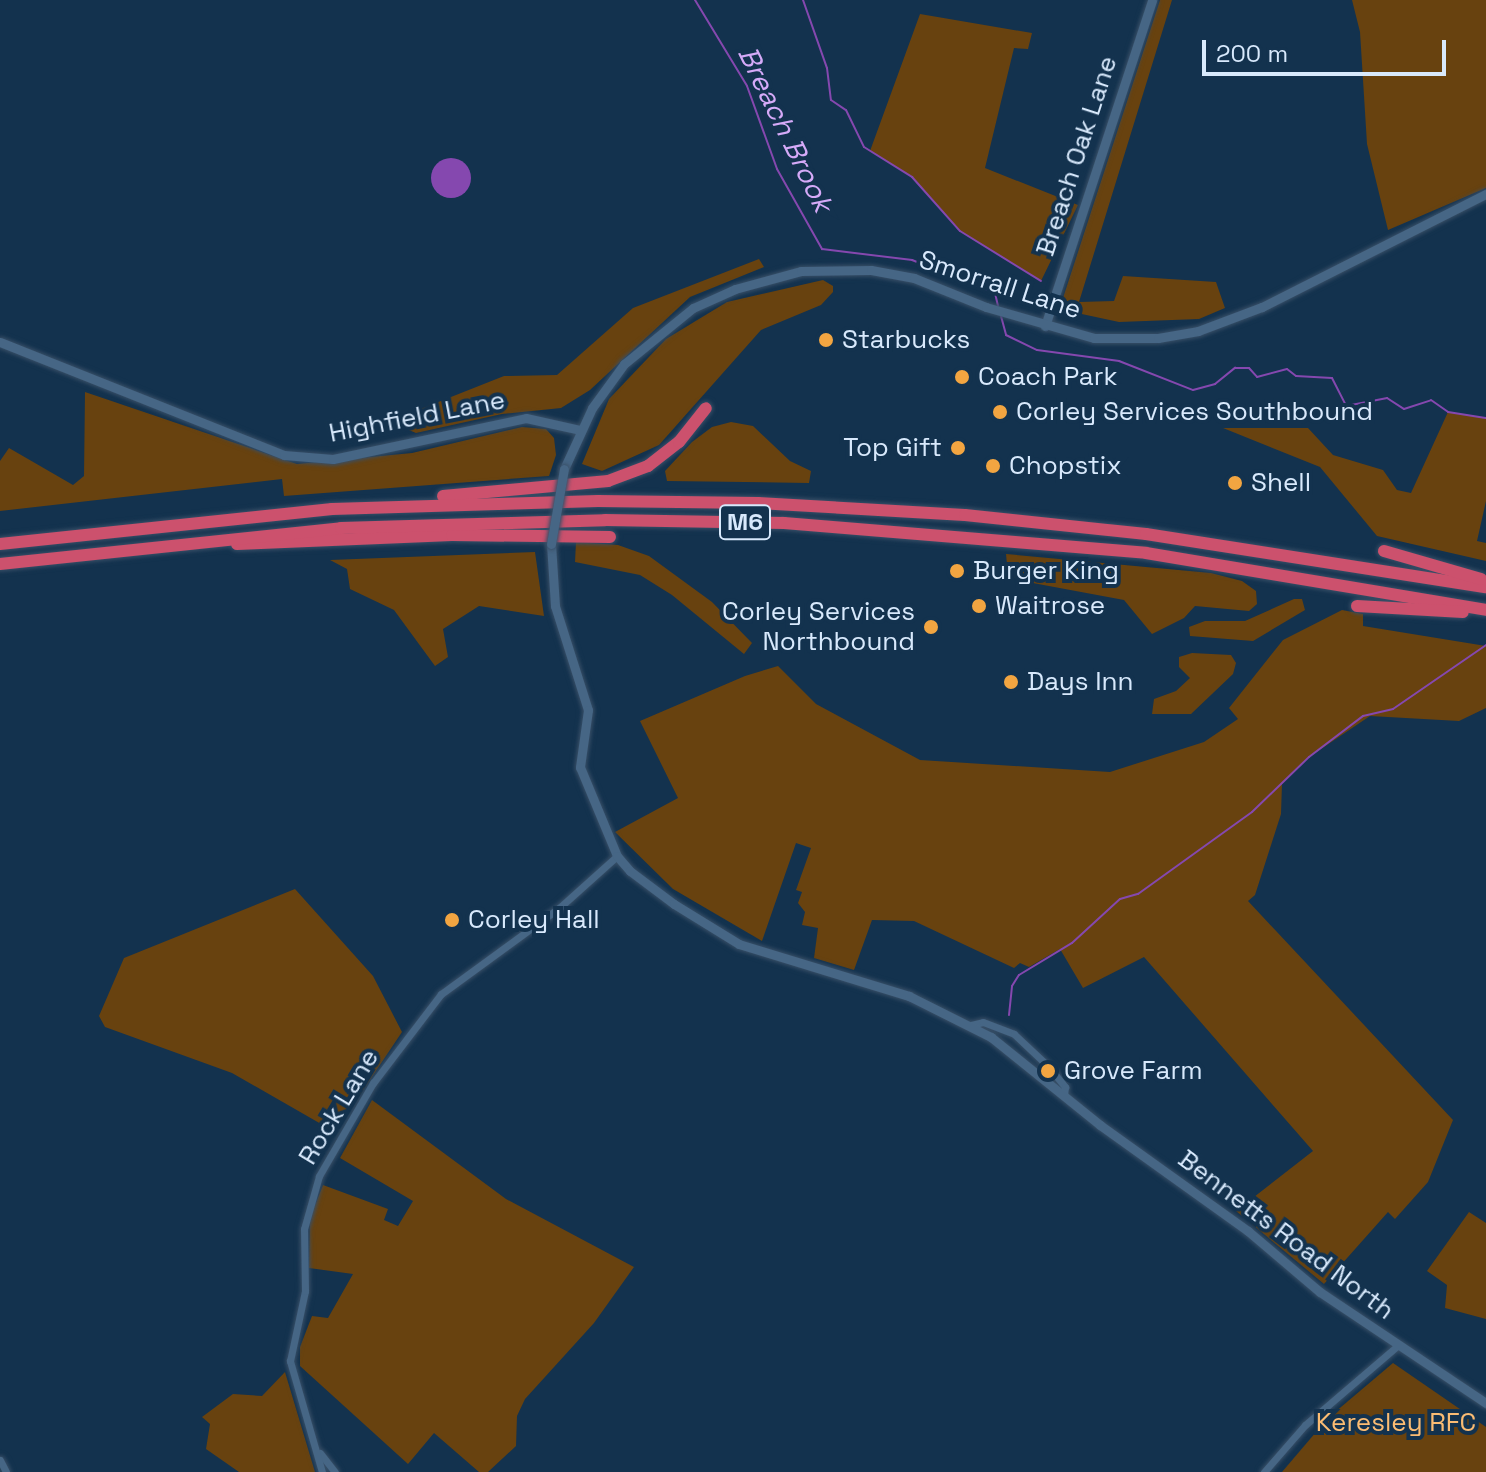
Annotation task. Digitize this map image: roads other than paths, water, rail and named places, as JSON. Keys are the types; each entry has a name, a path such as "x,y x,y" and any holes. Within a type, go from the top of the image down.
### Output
{"highway":[{"path":"332,509 608,481 648,466 679,442 706,408"},
{"name":"M6","path":"0,544 332,509 598,501 869,509 1146,534 1486,587"},
{"name":"M6","path":"0,564 79,552 247,535 461,522 784,523 1146,553 1486,612"},
{"path":"79,552 452,535 610,537"},
{"path":"1384,551 1486,581"},
{"path":"1357,606 1486,612"}],"street":[{"name":"Breach Oak Lane","path":"1045,326 1152,0"},
{"name":"Smorrall Lane","path":"580,430 607,384 644,343 693,308 735,289 801,271 871,270 936,285 1045,326 1120,339 1198,331 1276,300 1486,194"},
{"name":"Highfield Lane","path":"0,342 284,455 333,459 526,418 580,430"},
{"name":"Bennetts Road North","path":"580,430 564,469 551,544 555,606 588,710 580,767 617,856 674,904 739,944 909,996 971,1025 1396,1347 1486,1403"},
{"name":"Rock Lane","path":"322,1472 319,1451 290,1361 305,1291 304,1229 319,1176 373,1083 441,994 559,908 617,856"},
{"name":"Bennetts Road North","path":"971,1025 983,1022 1022,1040 1057,1077 1064,1095"},
{"path":"1264,1472 1305,1425 1396,1347"},
{"path":"319,1451 335,1472"},
{"path":"0,1460 6,1472"}],"waterway":[{"name":"Breach Brook","path":"695,0 747,86 777,169 822,249 912,260 995,293 998,306"},
{"path":"803,0 827,68 831,100 846,110 864,147 912,177 960,231 1041,281"},
{"name":"Breach Brook","path":"1001,316 1006,335 1037,350 1119,361 1193,390 1215,384 1235,368 1249,368 1257,377 1287,369 1296,376 1332,378 1346,406 1387,398 1404,409 1431,400 1448,412 1486,418"},
{"path":"1009,1015 1012,986 1019,975 1072,943 1120,899 1138,894 1252,812 1309,757 1363,716 1393,709 1486,645"}],"place":[{"name":"Starbucks","path":"826,340"},
{"name":"Coach Park","path":"962,377"},
{"name":"Corley Services Southbound","path":"1000,412"},
{"name":"Top Gift","path":"958,448"},
{"name":"Chopstix","path":"993,466"},
{"name":"Shell","path":"1235,483"},
{"name":"Burger King","path":"957,571"},
{"name":"Waitrose","path":"979,606"},
{"name":"Corley Services Northbound","path":"931,627"},
{"name":"Days Inn","path":"1011,682"},
{"name":"Corley Hall","path":"452,920"},
{"name":"Grove Farm","path":"1048,1071"}],"park label":[{"name":"Keresley RFC","path":"1396,1423"}]}
